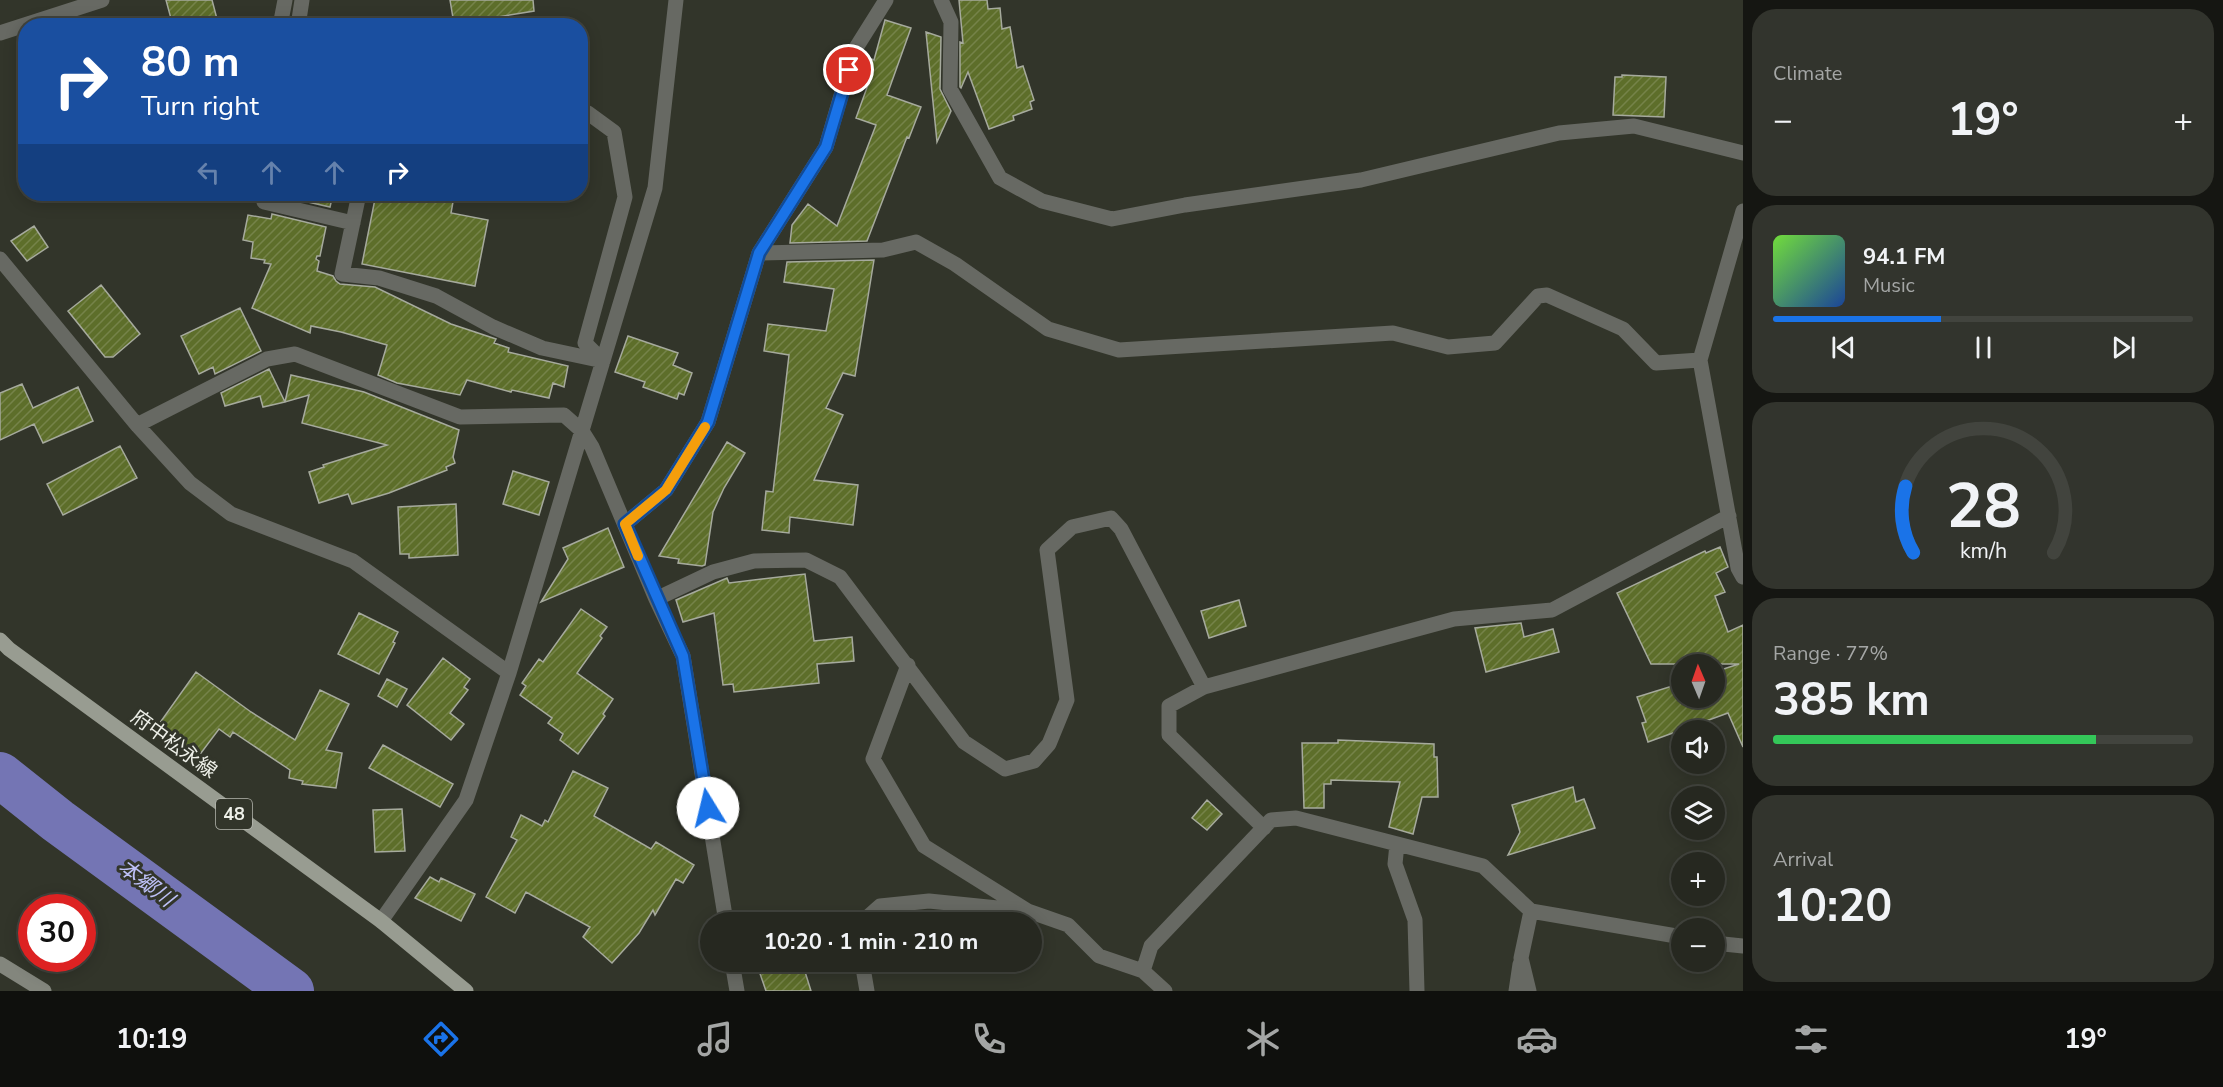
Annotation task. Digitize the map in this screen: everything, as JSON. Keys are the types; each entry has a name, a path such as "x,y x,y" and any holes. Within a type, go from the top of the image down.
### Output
{"main road":[{"name":"府中松永線","path":"0,640 18,656 381,921 466,991"}],"street":[{"path":"46,18 102,0"},
{"path":"282,18 285,0"},
{"path":"299,18 302,0"},
{"path":"381,921 466,800 509,673 655,188 675,0"},
{"path":"625,524 666,490 708,422 759,253 826,147 854,51 885,0"},
{"path":"941,0 951,22 950,88 1000,178 1042,201 1112,219 1361,180 1558,133 1634,126 1743,153"},
{"path":"0,33 18,27"},
{"path":"588,113 614,132 625,197 585,343 603,361"},
{"path":"264,201 353,223"},
{"path":"358,201 342,274 379,278 436,296 493,327 542,348 603,361"},
{"path":"1743,211 1700,360 1738,568 1743,577"},
{"path":"759,253 883,250 916,242 955,264 1048,328 1119,350 1393,333 1448,347 1495,343 1538,296 1547,295 1623,329 1656,363 1700,360"},
{"path":"0,259 137,425 190,483 231,513 353,561 509,673"},
{"path":"137,425 267,359 295,354 460,417 564,415 582,431 592,447 656,599 683,656 724,912"},
{"path":"1264,828 1169,735 1169,706 1204,687 1454,619 1552,610 1729,516"},
{"path":"656,599 713,572 754,561 806,560 840,578 964,742 1005,769 1034,761 1049,744 1067,700 1047,550 1072,527 1111,518 1121,529 1204,687"},
{"path":"908,665 873,759 924,846 1028,911 1068,925 1099,956 1143,971 1165,991"},
{"path":"1143,971 1151,946 1271,820 1296,818 1483,866 1531,911 1671,935"},
{"path":"1396,844 1395,864 1415,920 1417,991"},
{"path":"873,912 880,906 929,901 1028,911"},
{"path":"1516,991 1531,911"},
{"path":"1725,944 1743,946"},
{"path":"1521,958 1529,991"},
{"path":"0,964 44,991"},
{"path":"734,972 737,991"},
{"path":"864,972 867,991"}],"building":[{"path":"166,0 212,0 217,18 171,18"},
{"path":"450,0 533,0 534,11 491,18 453,18"},
{"path":"959,0 987,0 988,9 1000,8 1002,29 1010,27 1017,68 1023,66 1034,100 1030,102 1032,109 1013,116 1014,120 989,129 968,72 960,87 960,42 963,43"},
{"path":"885,20 911,28 887,95 921,107 867,241 790,243 792,225 808,204 837,226 876,125 856,118 869,82 857,77 863,56 874,60"},
{"path":"926,32 941,37 940,89 951,111 937,142"},
{"path":"1622,75 1666,77 1664,117 1613,115 1615,77 1622,77"},
{"path":"304,201 331,201 330,207"},
{"path":"375,201 453,202 451,213 488,220 475,286 362,264"},
{"path":"272,214 326,227 320,256 316,259 319,261 317,271 333,276 340,284 375,287 451,324 496,339 494,343 509,348 508,352 568,366 564,387 553,383 549,398 512,390 511,392 467,380 460,395 397,383 378,375 387,345 311,326 310,333 252,308 271,264 264,263 265,260 251,258 253,242 243,240 248,215 271,219"},
{"path":"34,226 48,247 27,261 11,241"},
{"path":"874,260 855,376 843,373 826,408 843,415 814,480 858,485 853,525 790,517 789,533 762,530 766,491 773,492 789,355 764,351 768,324 826,331 834,289 784,282 787,262"},
{"path":"101,285 140,334 113,357 105,357 68,311"},
{"path":"240,308 261,351 215,374 213,367 199,374 181,336"},
{"path":"628,336 678,353 673,365 692,373 684,395 679,393 677,399 643,387 645,382 615,372"},
{"path":"269,369 285,402 263,407 260,396 225,406 221,393"},
{"path":"291,375 364,392 459,430 453,457 455,463 446,467 447,470 389,493 352,504 348,494 319,503 309,472 324,467 323,465 387,445 302,423 309,395 285,402"},
{"path":"22,384 33,408 78,387 93,421 43,443 34,424 0,440 0,393"},
{"path":"727,442 745,453 713,512 705,565 678,563 679,559 659,556"},
{"path":"120,446 137,478 63,515 47,484"},
{"path":"513,471 549,482 539,515 503,504"},
{"path":"456,504 458,555 409,558 409,554 400,554 398,507"},
{"path":"608,528 624,567 541,602 568,559 563,548"},
{"path":"1720,547 1728,567 1716,573 1725,592 1715,596 1728,632 1743,625 1743,747 1728,713 1709,720 1671,720 1671,734 1648,742 1642,723 1646,722 1637,697 1671,686 1671,708 1725,708 1725,668 1739,664 1725,664 1725,654 1671,654 1671,664 1651,664 1617,593 1705,551 1706,553"},
{"path":"805,574 814,641 852,637 854,661 817,664 819,683 734,692 733,684 723,685 714,613 683,622 676,600 727,578 729,583"},
{"path":"1239,600 1246,626 1209,638 1201,611"},
{"path":"581,609 607,627 600,636 602,638 577,673 613,699 603,714 605,716 578,754 560,740 563,734 548,723 552,718 520,695 526,686 522,683 539,659 543,662"},
{"path":"359,613 398,632 393,642 395,643 379,674 338,654"},
{"path":"1521,623 1524,637 1553,629 1559,652 1486,672 1475,628"},
{"path":"443,658 470,679 464,687 468,690 450,713 464,724 451,740 407,705"},
{"path":"196,672 251,712 295,740 320,690 349,704 326,750 342,753 336,788 302,784 303,781 289,778 290,770 233,732 230,737 219,729 198,757 176,741 179,738 159,724"},
{"path":"387,679 407,689 397,707 378,696"},
{"path":"1338,740 1434,744 1434,757 1437,757 1438,797 1422,797 1413,834 1389,827 1400,782 1331,780 1331,784 1324,784 1324,808 1304,808 1302,743 1338,743"},
{"path":"383,745 453,784 440,807 369,768"},
{"path":"573,771 608,788 594,816 651,849 656,842 694,865 683,883 676,879 655,915 653,910 639,933 612,963 583,937 590,927 526,892 515,913 486,897 517,840 511,837 521,815 542,826 545,820 548,822"},
{"path":"1573,787 1576,802 1584,799 1595,828 1508,855 1520,832 1512,805"},
{"path":"1207,800 1222,814 1207,830 1192,818"},
{"path":"402,809 405,851 375,852 373,810"},
{"path":"430,877 439,882 441,878 475,894 461,921 415,898"},
{"path":"759,972 805,972 811,991 766,991"}],"waterway":[{"name":"本郷川","path":"0,775 58,821 291,991"}],"slow traffic":[{"path":"638,556 625,524 666,490 705,427"}],"route":[{"path":"708,808 683,656 625,524 666,490 708,422 759,253 826,147 849,70"}]}
